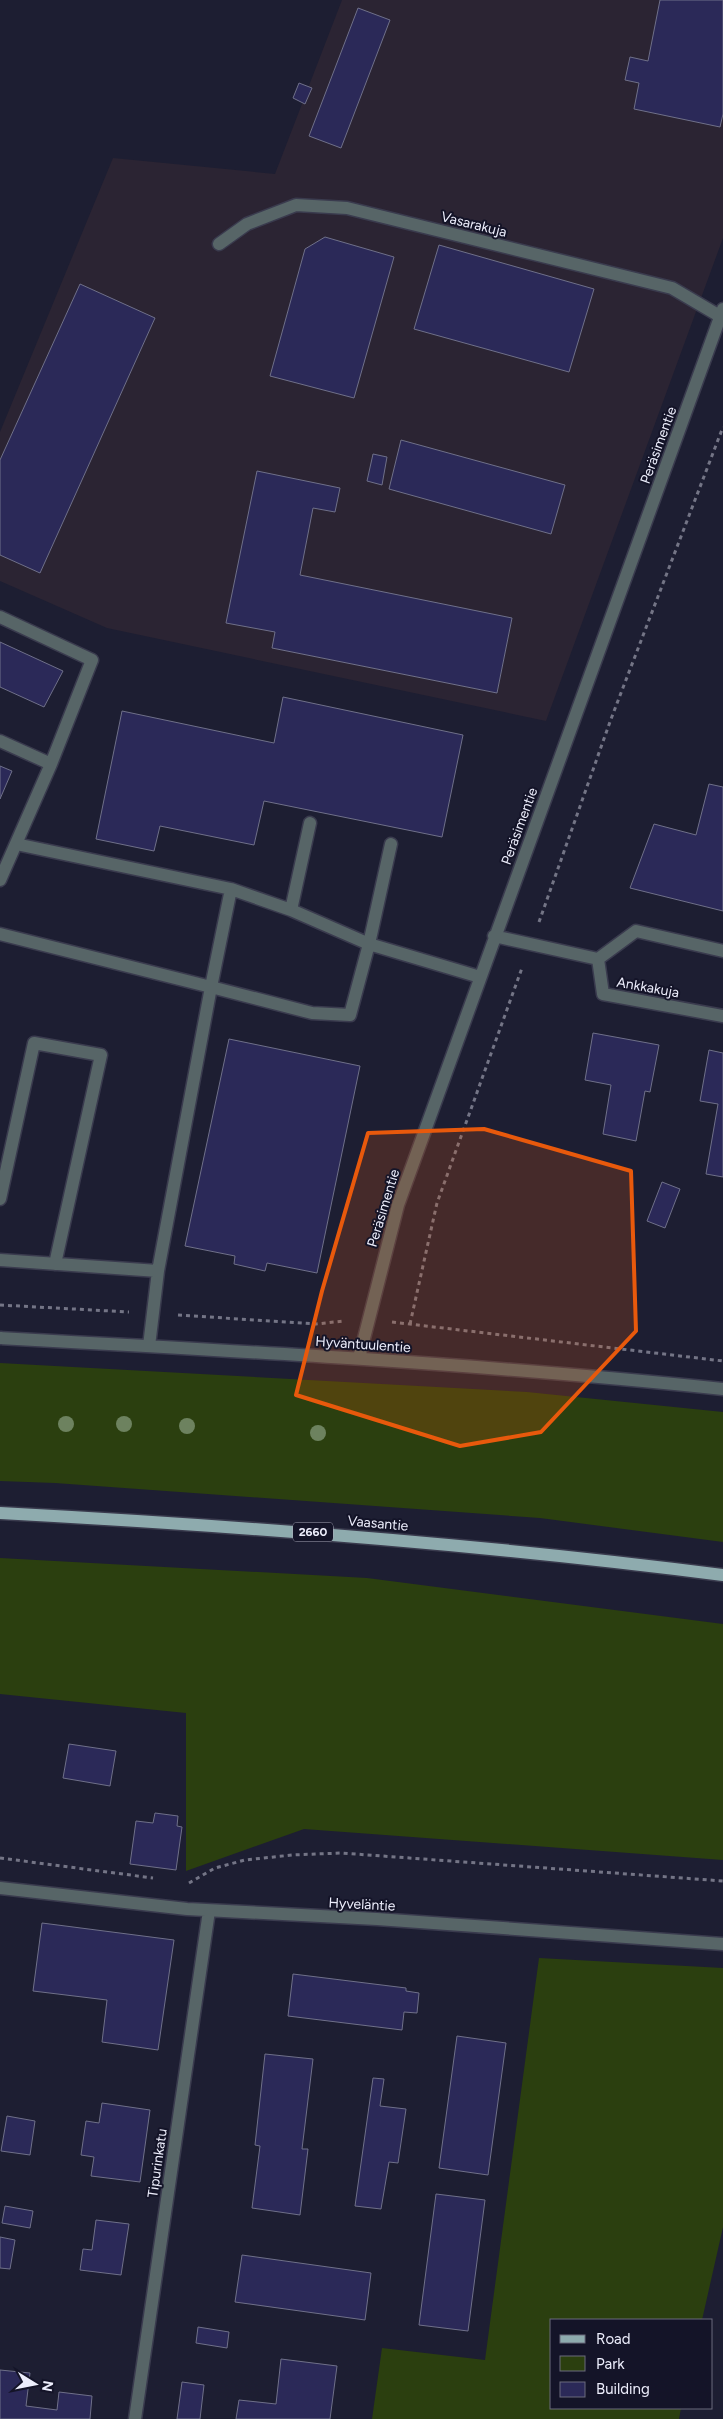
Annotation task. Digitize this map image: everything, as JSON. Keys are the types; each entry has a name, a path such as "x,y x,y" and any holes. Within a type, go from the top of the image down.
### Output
{"main road":[{"name":"Vaasantie","path":"0,1512 268,1529 448,1544 723,1575"}],"street":[{"name":"Vasarakuja","path":"219,244 246,224 296,205 347,208 672,288 722,315"},
{"name":"Peräsimentie","path":"359,1358 398,1205 494,936 722,315"},
{"path":"0,617 92,660 51,764 0,880"},
{"path":"0,741 51,764"},
{"path":"291,910 310,823"},
{"path":"16,844 231,889 291,910 369,944 480,977"},
{"path":"0,934 312,1013 350,1015 369,944 391,844"},
{"path":"149,1346 158,1271 231,889"},
{"path":"494,936 598,959 636,930 723,951"},
{"name":"Ankkakuja","path":"598,959 603,994 723,1016"},
{"path":"0,1199 34,1043 101,1055 55,1264"},
{"path":"0,1260 158,1271"},
{"name":"Hyväntuulentie","path":"0,1338 359,1358 599,1376 723,1389"},
{"name":"Hyveläntie","path":"0,1888 209,1911 376,1919 723,1944"},
{"name":"Tipurinkatu","path":"135,2419 209,1911"}],"path":[{"path":"410,1324 437,1203 611,718 723,427"},
{"path":"182,1882 192,1883 215,1868 245,1860 292,1855 341,1853 723,1881"},
{"path":"0,1858 163,1879"}],"highlighted area":[{"path":"484,1129 631,1171 636,1331 541,1432 460,1446 296,1395 322,1291 368,1133"}],"shaded area":[{"path":"342,0 723,0 723,238 546,721 107,628 0,581 0,432 113,158 275,174"}],"green space":[{"path":"0,1363 527,1392 723,1412 723,1542 540,1518 55,1483 0,1481"},
{"path":"0,1558 367,1578 723,1624 723,1860 304,1829 186,1871 186,1713 0,1694"},
{"path":"539,1958 723,1968 723,2227 702,2319 550,2319 550,2409 681,2409 679,2419 372,2419 382,2348 485,2360"}],"building":[{"path":"660,0 723,0 723,114 720,127 634,109 639,83 625,80 630,57 648,61"},
{"path":"358,8 390,20 341,148 309,136"},
{"path":"299,83 312,88 305,104 293,98"},
{"path":"325,237 394,257 354,398 270,376 305,249"},
{"path":"439,245 594,289 569,372 414,329"},
{"path":"80,284 155,318 40,573 0,555 0,460"},
{"path":"401,440 565,485 551,534 389,489"},
{"path":"373,454 387,457 382,485 367,481"},
{"path":"257,471 340,488 335,512 313,508 300,575 512,618 497,693 272,648 275,632 226,623"},
{"path":"0,642 63,671 44,707 0,687"},
{"path":"283,697 463,735 442,837 264,801 254,845 160,826 154,851 96,839 122,711 274,743"},
{"path":"0,766 12,771 0,799"},
{"path":"709,784 723,787 723,911 630,888 654,824 696,835"},
{"path":"593,1033 659,1045 650,1092 645,1091 636,1141 603,1134 611,1085 585,1080"},
{"path":"229,1039 360,1066 317,1273 267,1263 265,1271 234,1264 235,1256 185,1246"},
{"path":"709,1050 723,1053 723,1177 706,1174 718,1104 700,1101"},
{"path":"662,1182 680,1189 665,1228 647,1221"},
{"path":"69,1744 116,1751 110,1786 63,1778"},
{"path":"155,1813 178,1816 177,1826 182,1827 176,1870 130,1864 136,1821 153,1823"},
{"path":"42,1923 174,1940 158,2050 102,2042 107,2000 33,1991"},
{"path":"293,1974 406,1988 406,1991 419,1993 417,2013 404,2012 402,2030 288,2016"},
{"path":"457,2036 506,2043 488,2175 439,2168"},
{"path":"265,2054 313,2059 302,2149 308,2149 300,2215 252,2208 260,2146 255,2145"},
{"path":"373,2078 384,2079 380,2106 406,2109 398,2163 389,2162 381,2209 355,2206"},
{"path":"102,2103 150,2110 140,2182 91,2176 94,2157 81,2155 86,2121 99,2123"},
{"path":"7,2116 35,2121 30,2155 1,2151"},
{"path":"436,2194 485,2200 468,2331 419,2325"},
{"path":"5,2206 33,2211 30,2228 2,2223"},
{"path":"96,2220 129,2224 121,2275 80,2270 83,2249 92,2250"},
{"path":"0,2237 15,2240 10,2269 0,2268"},
{"path":"242,2255 371,2273 365,2320 235,2302"},
{"path":"198,2327 229,2332 227,2348 196,2343"},
{"path":"281,2359 337,2366 330,2419 236,2419 239,2400 276,2404"},
{"path":"0,2370 30,2373 26,2406 57,2410 59,2392 92,2396 90,2419 0,2419"},
{"path":"182,2382 204,2385 200,2419 177,2419"}]}
